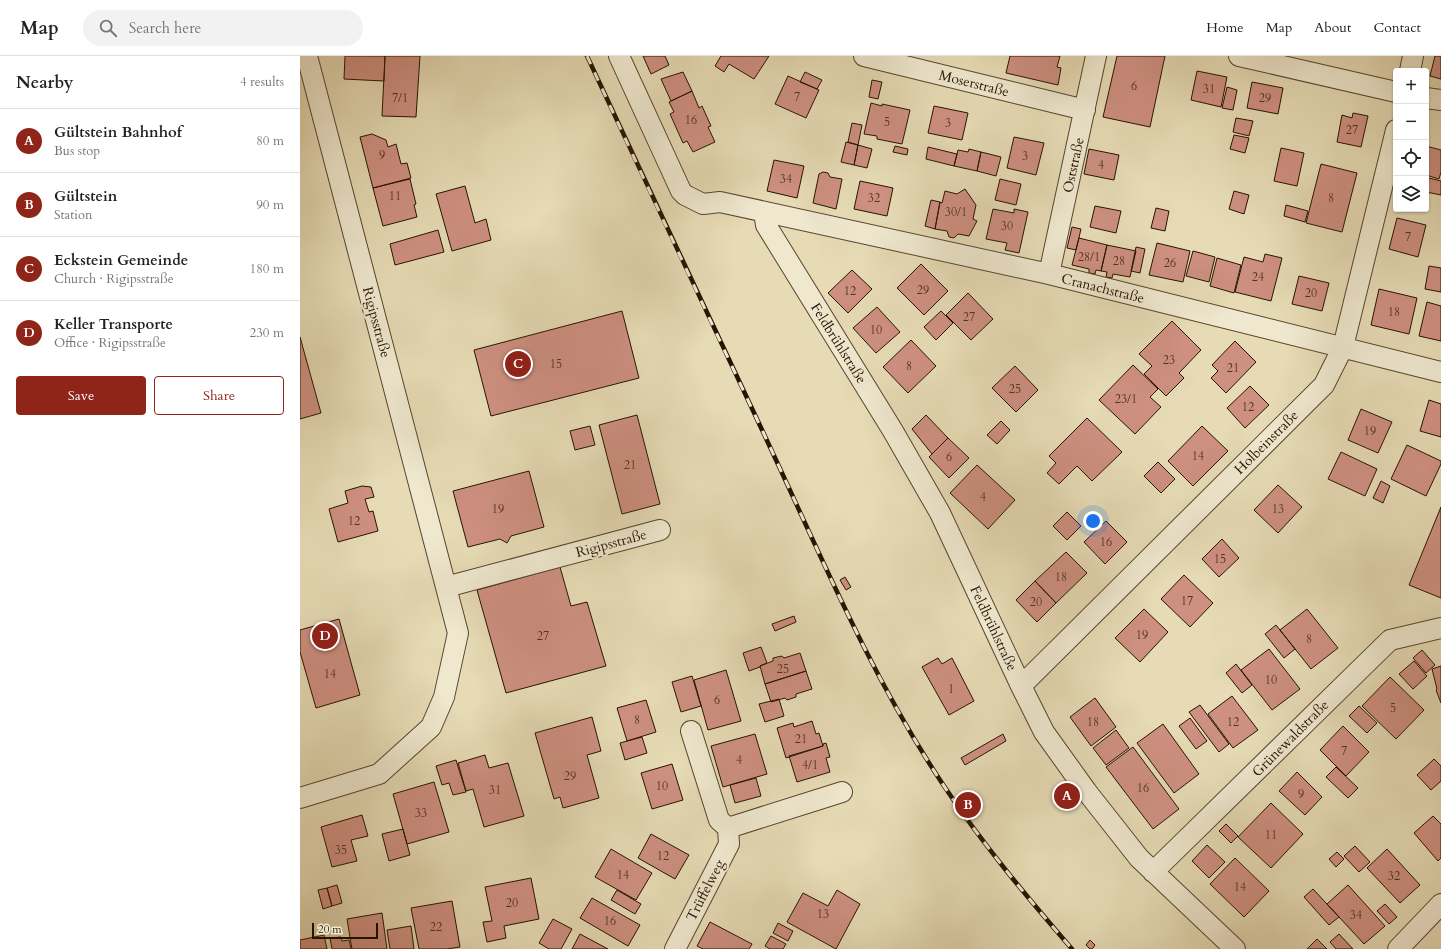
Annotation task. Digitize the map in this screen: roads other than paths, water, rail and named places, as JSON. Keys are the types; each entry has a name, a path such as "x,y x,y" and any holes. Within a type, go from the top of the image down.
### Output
{"street":[{"name":"Rigipsstraße","path":"300,798 379,774 431,727 444,697 458,633 307,56"},
{"path":"619,56 681,191 685,195 703,204 720,202 764,212"},
{"name":"Moserstraße","path":"864,56 1085,110"},
{"name":"Oststraße","path":"1049,274 1096,56"},
{"path":"1240,56 1393,91"},
{"path":"1411,68 1413,56"},
{"path":"1429,98 1441,100"},
{"name":"Holbeinstraße","path":"1021,686 1324,385 1343,347 1394,140"},
{"name":"Cranachstraße","path":"764,212 1049,274 1441,372"},
{"name":"Feldbrühlstraße","path":"764,212 766,225 893,431 940,512 1039,724 1059,754 1125,842 1153,872 1235,949"},
{"name":"Rigipsstraße","path":"446,587 660,530"},
{"name":"Grünewaldstraße","path":"1153,872 1390,640 1441,628"},
{"path":"691,731 719,820 728,828 842,792"},
{"name":"Trüffelweg","path":"674,949 729,844 728,828"},
{"path":"1398,949 1441,904"}],"railway":[{"path":"587,56 846,611 891,698 942,783 972,826 1021,889 1072,949"}],"place":[{"name":"Eckstein Gemeinde","path":"518,364"},
{"name":"Keller Transporte","path":"325,636"},
{"name":"Gültstein Bahnhof","path":"1067,796"},
{"name":"Gültstein","path":"968,805"}]}
